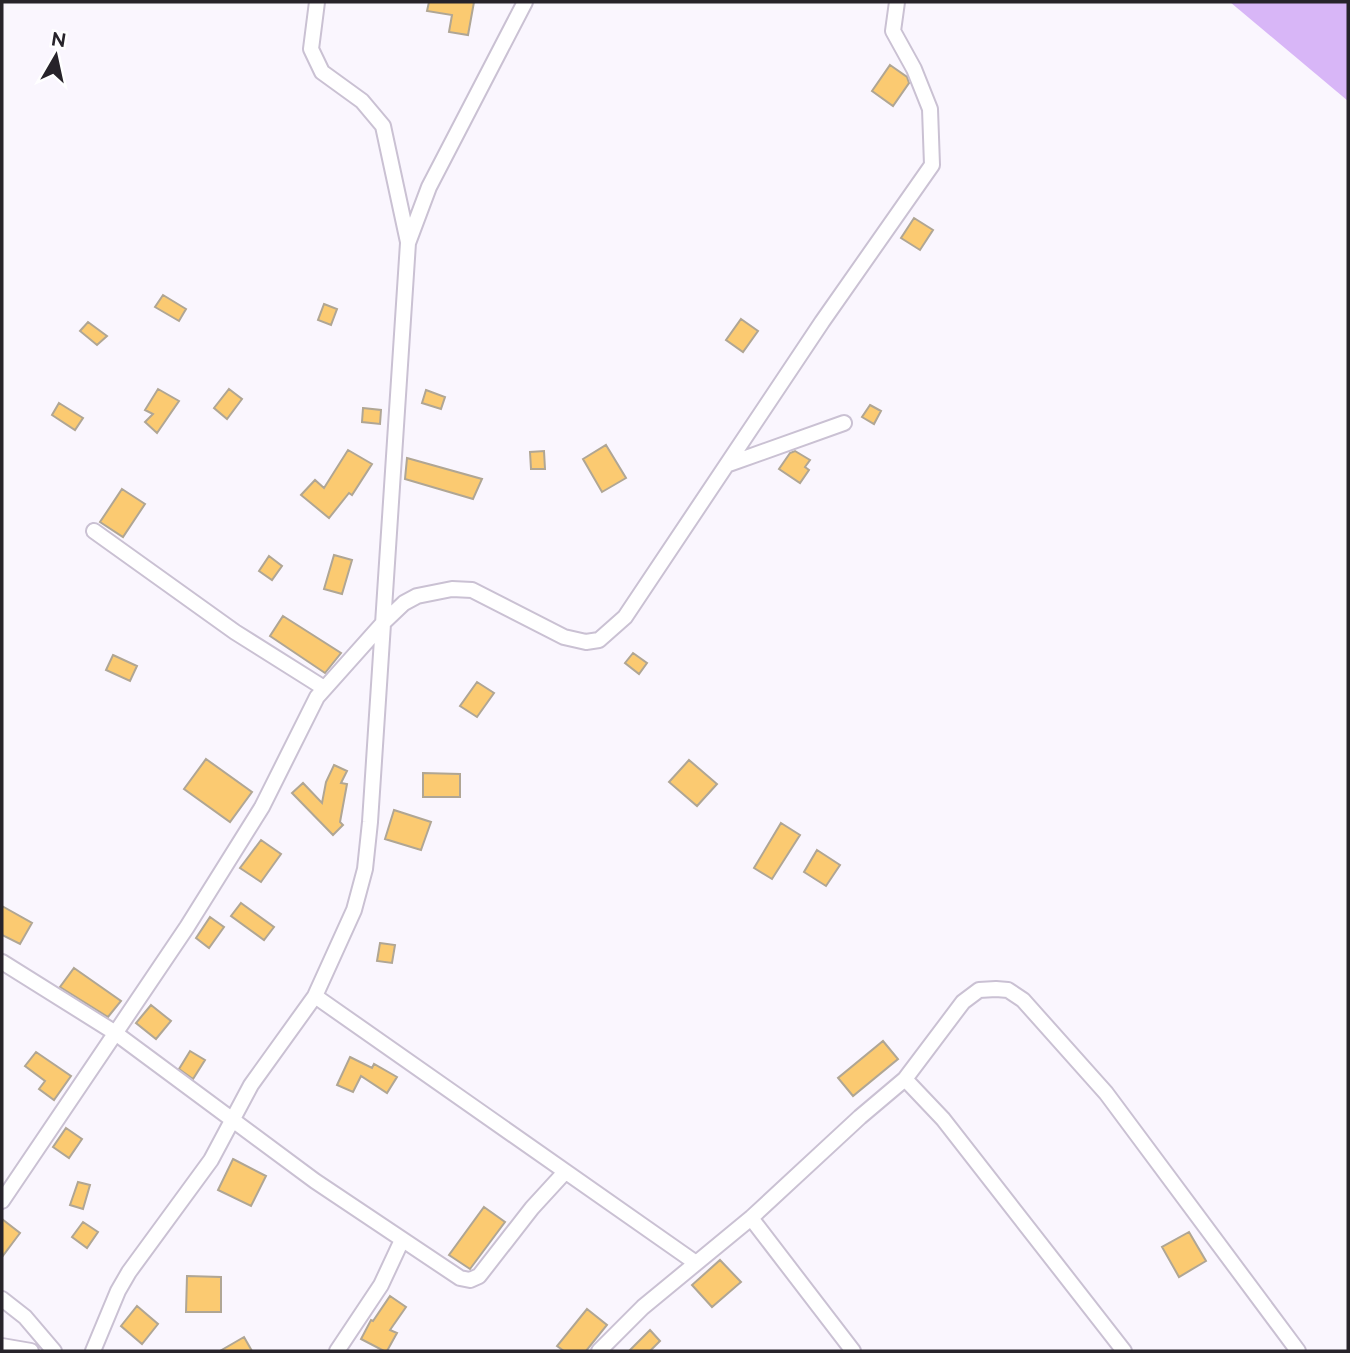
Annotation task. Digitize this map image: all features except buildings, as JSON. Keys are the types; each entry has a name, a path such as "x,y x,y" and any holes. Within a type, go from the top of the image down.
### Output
{"street":[{"path":"93,1351 118,1291 211,1160 258,1075 315,996 354,910 365,869 408,243 383,126 362,101 322,72 312,49 317,2"},
{"path":"408,243 429,187 525,2"},
{"path":"2,1201 187,927 262,807 324,688 404,603 434,590 472,590 564,637 586,642 599,640 625,617 822,322 932,165 930,109 914,69 892,31 897,2"},
{"path":"729,464 844,423"},
{"path":"94,531 235,632 324,688"},
{"path":"2,962 114,1032 232,1120 460,1278 479,1276 532,1208 565,1172"},
{"path":"599,1351 643,1307 751,1218 860,1116 905,1079 962,1002 979,990 1008,990 1023,1000 1106,1093 1298,1351"},
{"path":"315,996 696,1263"},
{"path":"905,1079 943,1119 1118,1349"},
{"path":"751,1218 853,1351"},
{"path":"337,1351 381,1285 402,1240"},
{"path":"2,1299 25,1317 54,1351"},
{"path":"2,1346 31,1351"}],"shaded area":[{"path":"1230,2 1348,2 1348,101"}]}
